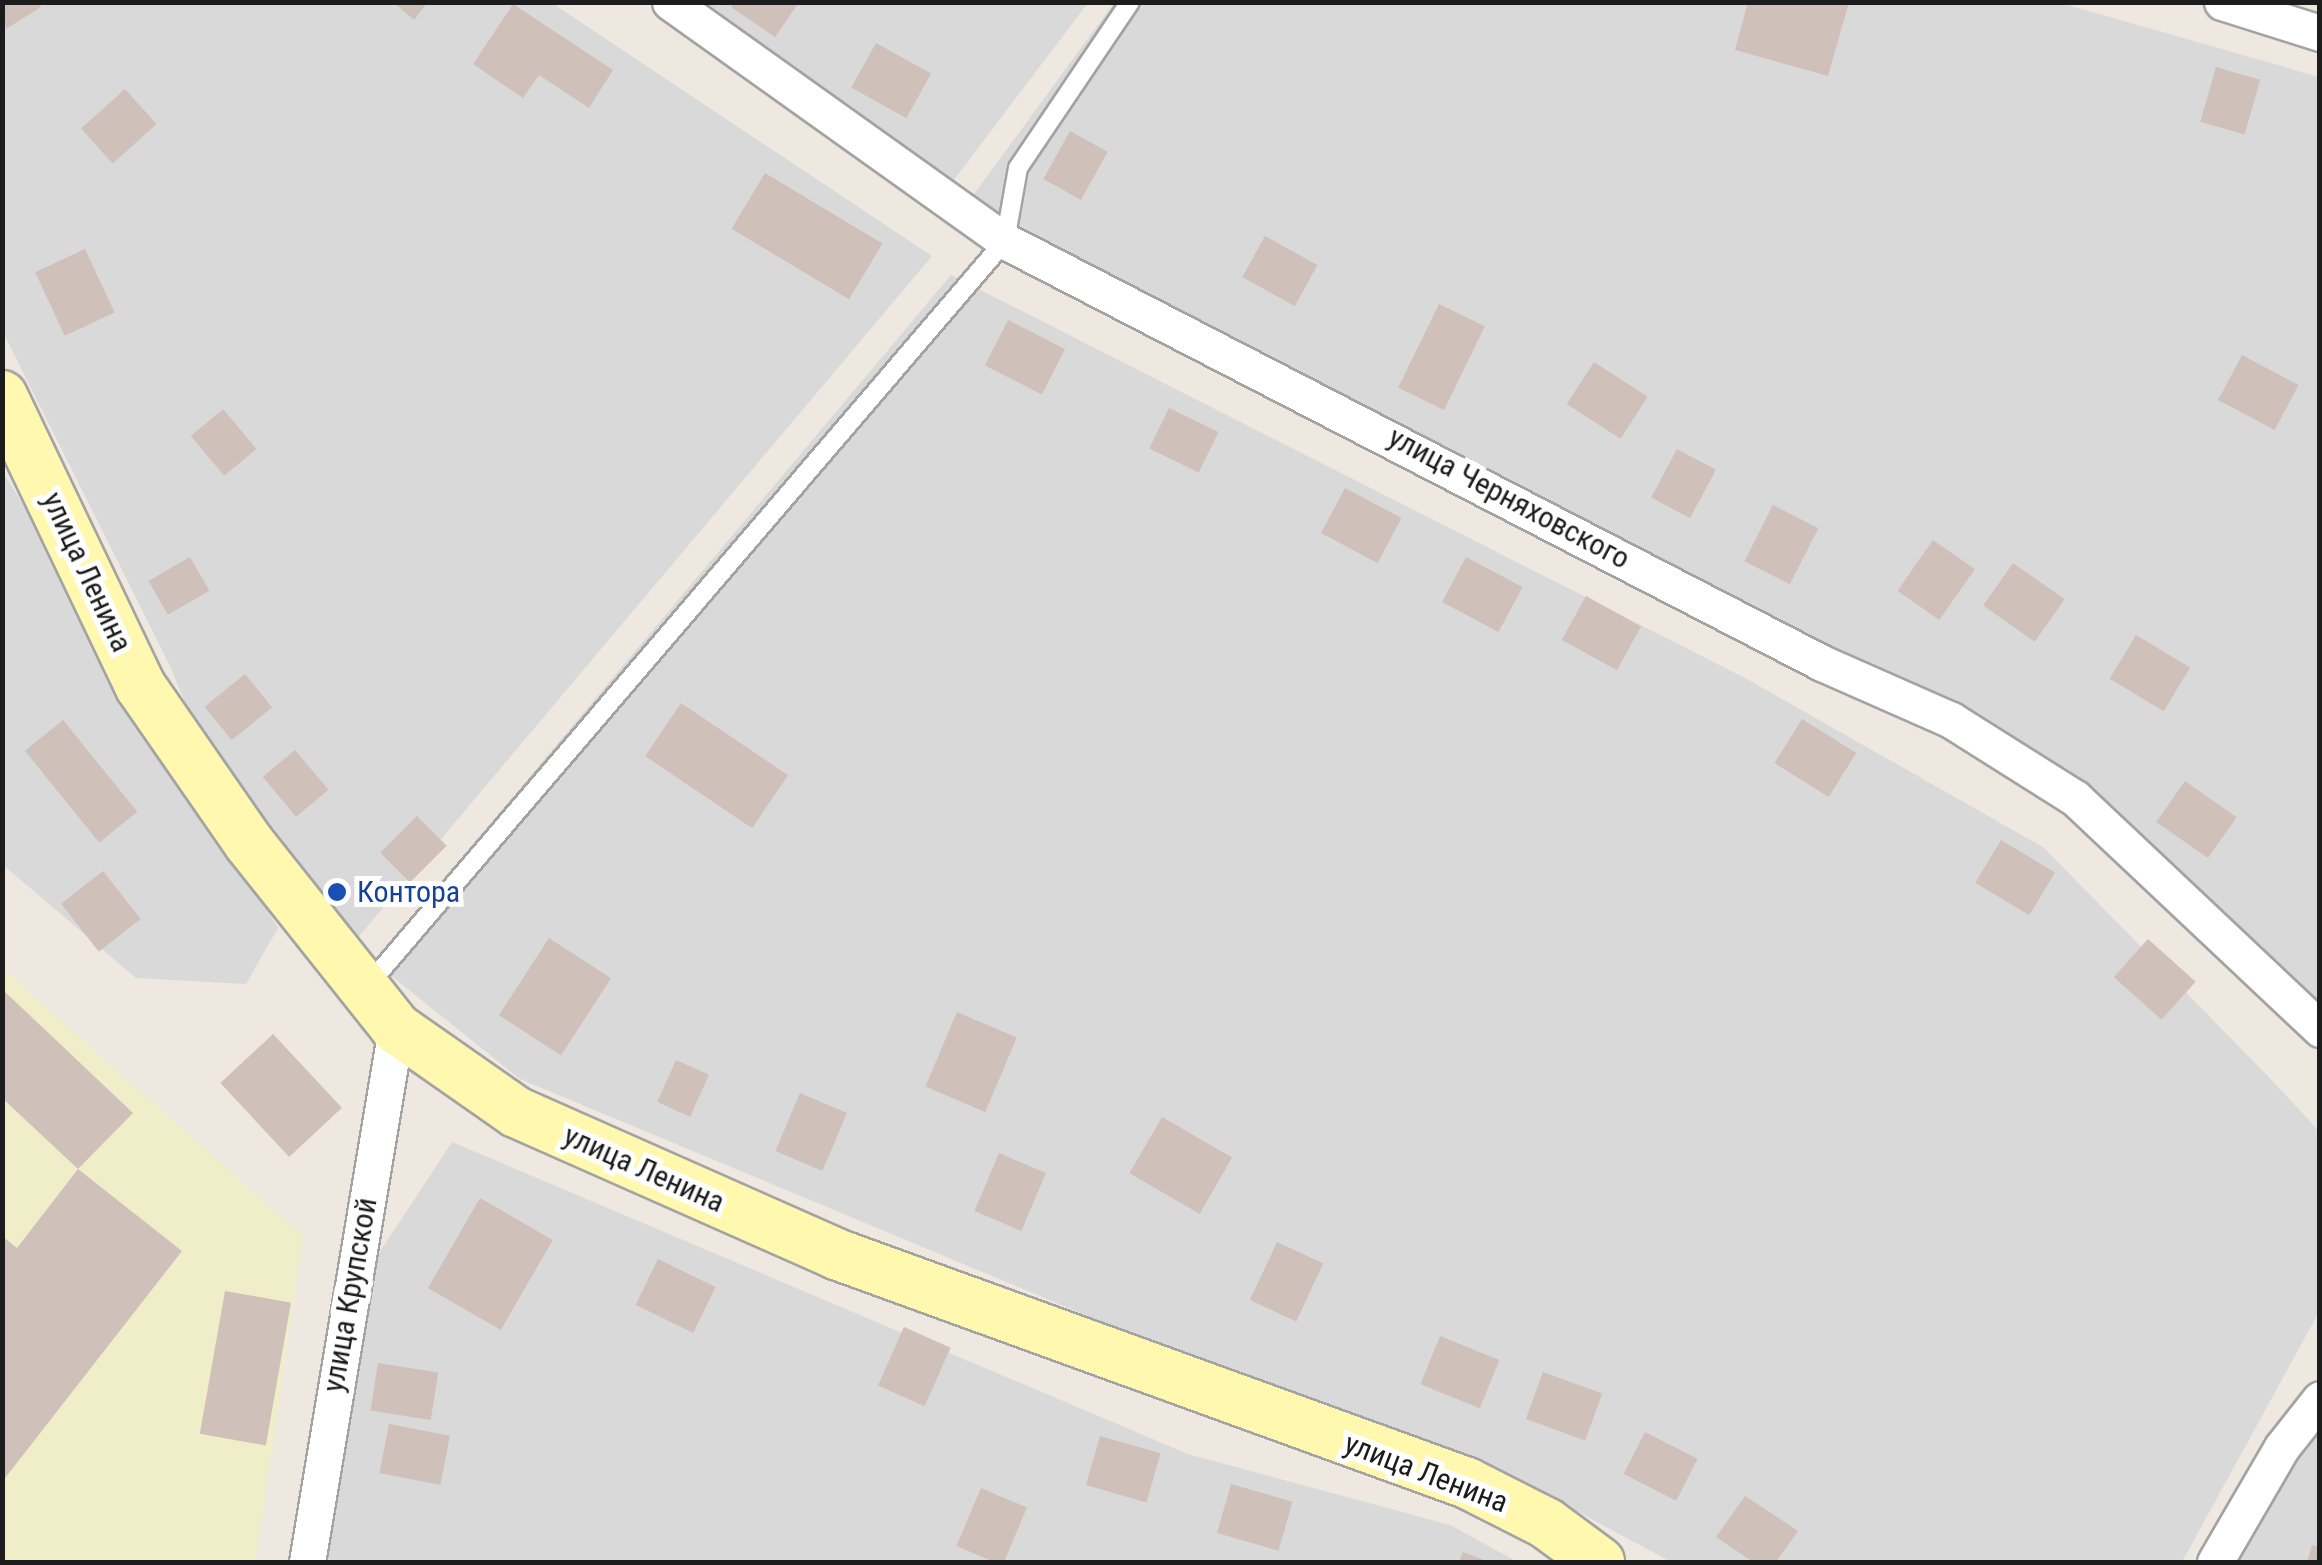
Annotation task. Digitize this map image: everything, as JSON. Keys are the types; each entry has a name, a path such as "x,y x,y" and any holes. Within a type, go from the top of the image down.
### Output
{"main road":[{"name":"улица Ленина","path":"2,396 141,687 249,843 396,1028 516,1112 764,1223 1303,1428 1384,1450 1466,1483 1546,1523 1598,1562"}],"street":[{"name":"улица Черняховского","path":"670,2 1005,241 1822,663 1952,720 2075,798 2320,1028"},
{"path":"2222,2 2320,34"},
{"name":"улица Крупской","path":"307,1562 396,1028"},
{"path":"2215,1562 2282,1447 2320,1399"}],"lane":[{"path":"365,988 1005,241 1018,168 1130,2"}],"shaded area":[{"path":"3,3 552,3 932,256 356,940 206,754 170,666 3,332"},
{"path":"668,3 1088,3 947,189"},
{"path":"1114,3 2061,3 2319,77 2319,1047 2062,800 1824,652 979,225 971,198"},
{"path":"951,275 1745,678 2043,847 2266,1074 2319,1131 2319,1312 2182,1562 1671,1562 1532,1487 1421,1439 1301,1405 520,1079 374,962"},
{"path":"2,470 278,928 246,984 136,978 3,865"},
{"path":"2,968 303,1236 255,1562 3,1562"},
{"path":"452,1142 1188,1454 1450,1525 1518,1562 294,1562 327,1332"},
{"path":"2319,1403 2319,1562 2229,1562"}],"building":[{"path":"2,2 38,2 41,7 6,29"},
{"path":"393,2 428,2 414,20"},
{"path":"734,2 799,2 775,37 731,7"},
{"path":"1748,2 1849,2 1828,76 1735,50"},
{"path":"513,4 613,70 589,108 539,75 523,98 473,64"},
{"path":"876,43 931,74 906,118 851,88"},
{"path":"2216,67 2260,80 2245,134 2200,122"},
{"path":"125,89 156,124 113,163 81,128"},
{"path":"1070,131 1108,152 1081,200 1043,179"},
{"path":"765,173 882,244 849,299 732,229"},
{"path":"1265,236 1317,265 1295,306 1242,277"},
{"path":"85,249 115,312 65,336 35,272"},
{"path":"1439,304 1485,326 1444,410 1398,388"},
{"path":"1008,320 1065,349 1042,394 985,365"},
{"path":"2242,355 2299,385 2275,430 2218,400"},
{"path":"1594,362 1648,397 1620,439 1567,404"},
{"path":"1169,408 1218,432 1199,473 1149,448"},
{"path":"223,409 256,449 224,476 191,436"},
{"path":"1677,449 1716,470 1690,518 1651,498"},
{"path":"1345,488 1402,518 1378,563 1321,533"},
{"path":"1773,505 1818,528 1790,584 1744,561"},
{"path":"1933,540 1975,569 1939,620 1897,591"},
{"path":"190,557 210,591 168,615 148,581"},
{"path":"1466,557 1523,587 1499,632 1442,602"},
{"path":"2013,563 2065,599 2035,642 1983,606"},
{"path":"1586,596 1641,627 1617,670 1562,640"},
{"path":"2136,635 2190,667 2164,711 2110,679"},
{"path":"245,674 272,707 232,740 205,707"},
{"path":"681,703 788,775 752,828 645,756"},
{"path":"1802,719 1856,753 1829,797 1774,763"},
{"path":"63,720 137,812 99,843 25,751"},
{"path":"295,750 328,790 296,817 263,777"},
{"path":"2185,781 2237,817 2208,858 2156,822"},
{"path":"417,816 447,846 410,882 380,853"},
{"path":"2001,840 2055,872 2029,915 1975,883"},
{"path":"103,871 141,919 99,952 61,904"},
{"path":"549,938 611,978 561,1055 499,1015"},
{"path":"2148,939 2196,982 2161,1020 2114,977"},
{"path":"2,989 133,1113 78,1169 2,1098"},
{"path":"957,1012 1017,1037 985,1112 925,1087"},
{"path":"273,1034 342,1108 289,1157 220,1083"},
{"path":"676,1060 709,1075 690,1117 657,1102"},
{"path":"800,1093 847,1113 822,1171 775,1151"},
{"path":"1162,1117 1232,1158 1200,1214 1130,1173"},
{"path":"999,1153 1046,1173 1021,1231 974,1211"},
{"path":"78,1169 182,1251 2,1482 2,1236 17,1248"},
{"path":"480,1198 553,1240 501,1330 428,1288"},
{"path":"1277,1242 1323,1264 1296,1322 1250,1300"},
{"path":"658,1259 716,1287 693,1333 636,1305"},
{"path":"225,1291 291,1303 266,1445 200,1434"},
{"path":"904,1327 951,1348 925,1406 878,1385"},
{"path":"1440,1336 1499,1360 1480,1408 1421,1384"},
{"path":"378,1363 438,1373 431,1420 370,1410"},
{"path":"1543,1372 1602,1394 1585,1441 1526,1419"},
{"path":"389,1424 450,1436 440,1485 379,1473"},
{"path":"1645,1432 1698,1459 1676,1501 1624,1474"},
{"path":"1100,1436 1161,1453 1147,1502 1086,1485"},
{"path":"1231,1484 1293,1502 1278,1551 1217,1533"},
{"path":"981,1488 1027,1508 1004,1562 994,1562 956,1546"},
{"path":"1745,1496 1798,1531 1776,1562 1753,1562 1716,1537"},
{"path":"2312,1545 2320,1547 2320,1562 2307,1562"},
{"path":"1463,1552 1489,1562 1459,1562"}],"place":[{"name":"Контора","path":"337,892"}]}
